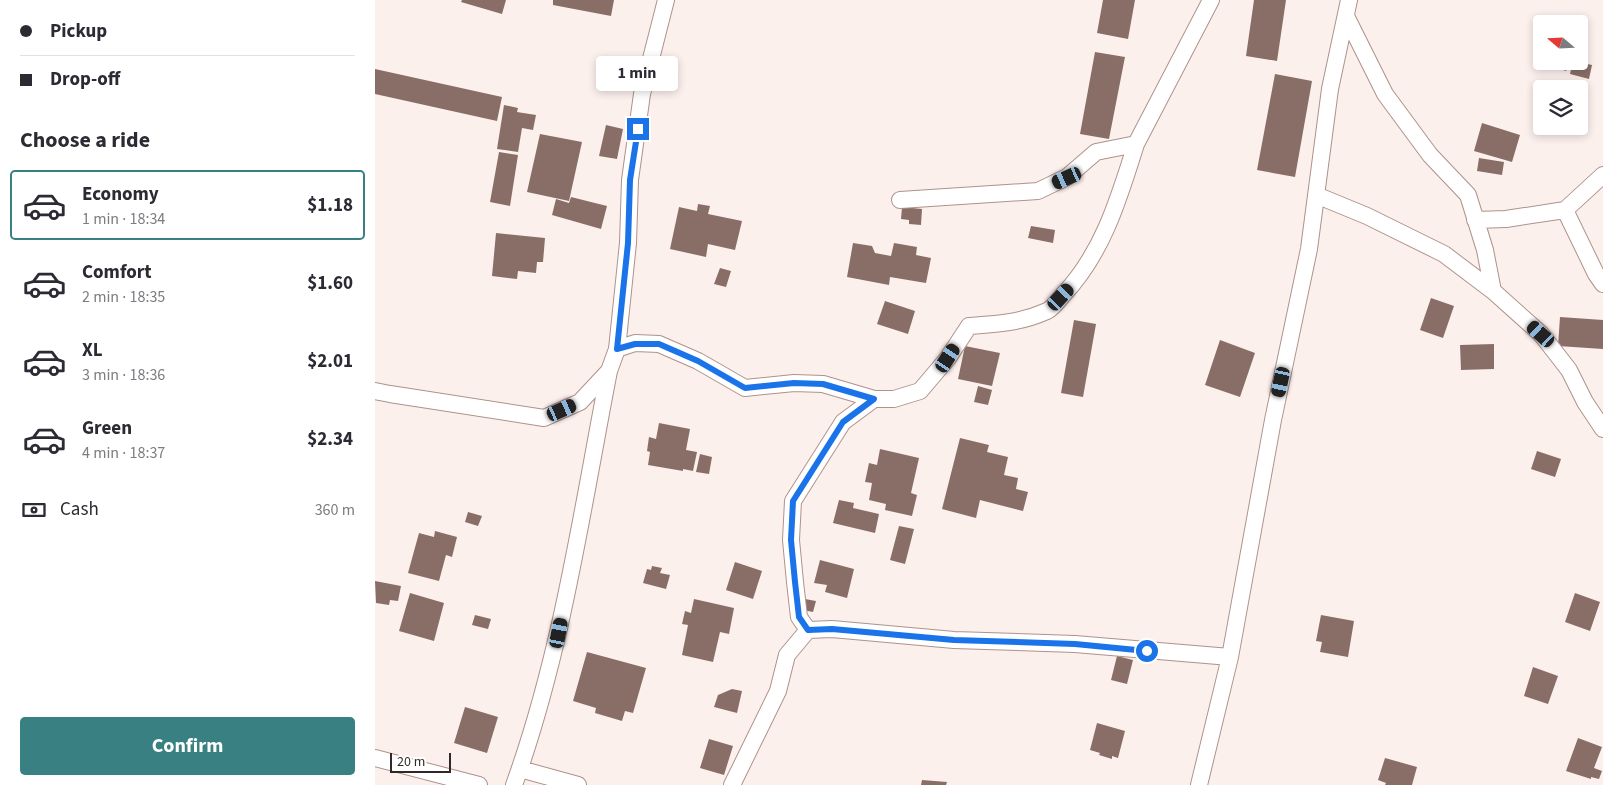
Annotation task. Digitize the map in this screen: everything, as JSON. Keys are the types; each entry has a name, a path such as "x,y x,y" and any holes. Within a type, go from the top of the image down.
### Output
{"street":[{"path":"514,785 538,717 559,633 609,371 617,349 628,243 630,180 642,94 666,0"},
{"path":"617,349 635,344 659,344 698,361 745,388 794,383 823,384 874,399 894,399 920,391 948,358 969,326 1015,323 1049,310 1073,284 1095,252 1106,229 1136,144 1211,0"},
{"path":"1199,785 1230,657 1273,420 1309,249 1330,89 1347,8"},
{"path":"1347,8 1385,94 1430,155 1468,195 1485,250 1493,291"},
{"path":"900,200 1038,191 1067,178 1096,152 1136,144"},
{"path":"1475,220 1506,219 1565,210 1603,175"},
{"path":"1316,196 1367,216 1444,254 1493,291 1547,341 1569,370 1585,402 1603,429"},
{"path":"1565,210 1596,274 1603,284"},
{"path":"375,391 544,418 580,402 609,371"},
{"path":"808,630 799,617 791,540 793,501 843,422 874,399"},
{"path":"732,785 777,691 787,655 808,630 832,629 954,640 1075,644 1230,657"},
{"path":"375,758 479,785"},
{"path":"520,769 578,785"}],"building":[{"path":"462,0 506,0 502,14 461,2"},
{"path":"553,0 614,0 611,16 553,5"},
{"path":"1103,0 1135,0 1128,39 1097,33"},
{"path":"1254,0 1286,0 1277,61 1246,56"},
{"path":"1095,52 1125,57 1109,139 1080,134"},
{"path":"1588,64 1592,65 1589,79 1570,74 1571,70 1588,70"},
{"path":"375,69 502,97 497,121 375,94"},
{"path":"1275,74 1312,81 1295,177 1257,170"},
{"path":"504,105 518,108 517,112 536,115 533,130 522,128 518,152 497,149"},
{"path":"1482,123 1520,135 1512,162 1474,151"},
{"path":"606,125 623,129 617,159 599,156"},
{"path":"540,134 582,142 569,201 527,192"},
{"path":"499,152 518,155 510,206 490,202"},
{"path":"1479,158 1504,162 1502,175 1477,171"},
{"path":"571,197 607,206 601,229 552,215 556,199 569,203"},
{"path":"698,204 710,206 708,214 742,221 735,250 708,244 706,257 670,249 679,207 697,211"},
{"path":"902,207 922,209 921,225 909,224 909,220 901,219"},
{"path":"1031,226 1055,230 1053,243 1028,238"},
{"path":"496,233 545,238 543,262 537,262 536,273 518,271 517,279 492,276"},
{"path":"853,243 872,246 875,253 891,256 894,243 917,247 916,255 931,258 926,283 890,277 889,285 847,277"},
{"path":"720,268 731,271 726,287 714,284"},
{"path":"1431,298 1454,306 1443,338 1420,330"},
{"path":"885,301 915,311 908,334 877,324"},
{"path":"1560,317 1603,320 1603,349 1558,346"},
{"path":"1074,320 1096,324 1083,397 1061,393"},
{"path":"1220,340 1255,353 1240,397 1205,385"},
{"path":"1494,344 1494,369 1461,370 1460,345"},
{"path":"965,346 1000,353 992,386 958,379"},
{"path":"978,386 992,390 988,405 974,402"},
{"path":"659,423 690,429 686,450 697,452 693,471 648,465 650,452 647,451 649,437 656,439"},
{"path":"960,438 989,445 987,452 1008,457 1004,475 1018,478 1016,489 1028,492 1023,511 980,500 976,518 942,509"},
{"path":"880,449 919,458 911,493 917,495 912,516 885,510 886,504 869,500 872,483 865,482 869,463 877,465"},
{"path":"1537,451 1561,459 1555,477 1531,469"},
{"path":"700,454 712,457 709,474 696,472"},
{"path":"839,500 854,503 853,508 879,514 875,533 833,523"},
{"path":"468,512 482,516 478,526 465,522"},
{"path":"899,526 914,529 905,564 890,560"},
{"path":"435,531 457,537 452,557 446,555 439,581 408,573 419,533 434,537"},
{"path":"820,560 854,569 847,598 825,592 827,585 814,583"},
{"path":"735,562 762,571 753,599 726,590"},
{"path":"652,566 662,568 660,573 670,575 666,589 643,583 647,569 651,570"},
{"path":"375,581 401,586 398,601 390,600 389,605 376,603"},
{"path":"410,593 444,603 434,641 399,631"},
{"path":"1575,593 1600,602 1590,631 1565,622"},
{"path":"694,599 734,608 729,634 720,632 713,662 682,655 688,625 682,624 685,611 691,613"},
{"path":"805,599 816,601 813,612 803,610"},
{"path":"475,615 491,619 488,629 472,625"},
{"path":"1321,615 1354,621 1348,657 1320,652 1322,642 1316,641"},
{"path":"587,652 646,668 633,713 625,711 622,721 595,713 596,708 573,701"},
{"path":"1117,656 1133,660 1127,684 1111,680"},
{"path":"1533,667 1558,676 1548,704 1524,696"},
{"path":"732,689 742,691 737,713 714,707 718,695"},
{"path":"465,707 498,717 487,753 454,743"},
{"path":"1097,723 1125,731 1118,758 1112,756 1112,759 1090,750"},
{"path":"1578,738 1602,747 1594,768 1602,771 1599,779 1591,777 1591,779 1566,771"},
{"path":"709,739 733,746 724,775 700,768"},
{"path":"1385,758 1417,767 1412,785 1385,785 1386,783 1378,780"},
{"path":"922,780 947,782 946,785 921,785"}],"route":[{"path":"638,129 630,180 628,243 617,349 635,344 659,344 698,361 745,388 794,383 823,384 874,399 843,422 793,501 791,540 799,617 808,630 832,629 954,640 1075,644 1147,651"}]}
